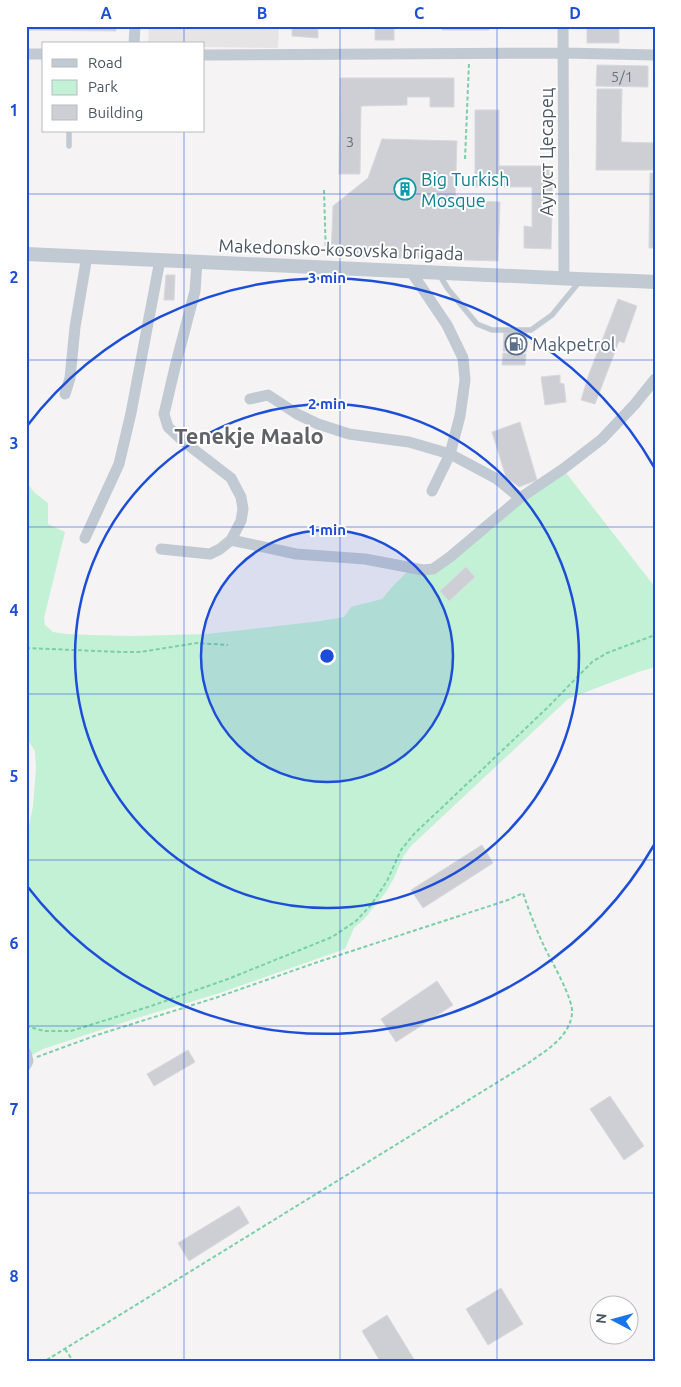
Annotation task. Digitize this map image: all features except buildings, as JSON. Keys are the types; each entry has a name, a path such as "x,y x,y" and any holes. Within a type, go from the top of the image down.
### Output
{"street":[{"path":"134,42 135,26"},
{"name":"Аугуст Цесарец","path":"564,26 564,279"},
{"path":"205,55 563,53 655,55"},
{"path":"26,54 42,54"},
{"name":"Makedonsko-kosovska brigada","path":"26,254 655,282"},
{"path":"65,394 70,378 74,328 87,256"},
{"path":"85,538 119,464 131,413 160,260"},
{"path":"161,549 210,554 231,540 241,521 243,509 242,496 231,478 168,427 164,414 195,291 198,262"},
{"path":"410,270 447,325 463,358 465,380 460,416 450,454 432,490"},
{"path":"231,540 296,554 365,559 428,570 440,566 520,498 564,469 602,439 635,404 655,379"},
{"path":"250,399 268,396 297,414 318,424 349,434 409,442 450,454 497,479 520,498"}],"lane":[{"path":"69,132 69,146"},
{"path":"438,272 448,289 478,324 492,330 531,330 552,315 583,278"}],"path":[{"path":"465,159 469,53"},
{"path":"324,190 326,267"},
{"path":"26,1026 44,1031 71,1031 228,979 341,932 356,921 375,900 387,881 401,850 414,834 546,709 592,662 607,653 655,635"},
{"path":"26,648 140,652 196,643 228,645"},
{"path":"27,1060 97,1035 244,989 315,963 508,900 523,892 532,918 572,1009 570,1021 559,1039 527,1064 45,1361"},
{"path":"65,1349 73,1361"}],"shaded area":[{"path":"149,26 279,26 278,48 205,47 205,42 148,42"}],"green space":[{"path":"563,469 655,587 655,667 568,699 411,846 403,857 386,892 365,918 354,928 345,949 220,993 43,1049 26,1060 26,842 33,806 36,768 35,751 26,737 26,482 35,493 48,503 48,524 65,532 44,618 45,625 53,632 66,634 133,636 207,634 344,617 351,607 382,599 411,568 423,570"}],"place":[{"name":"Big Turkish Mosque","path":"405,189"},
{"name":"Makpetrol","path":"516,344"}],"district":[{"name":"Tenekje Maalo","path":"249,435"}]}
